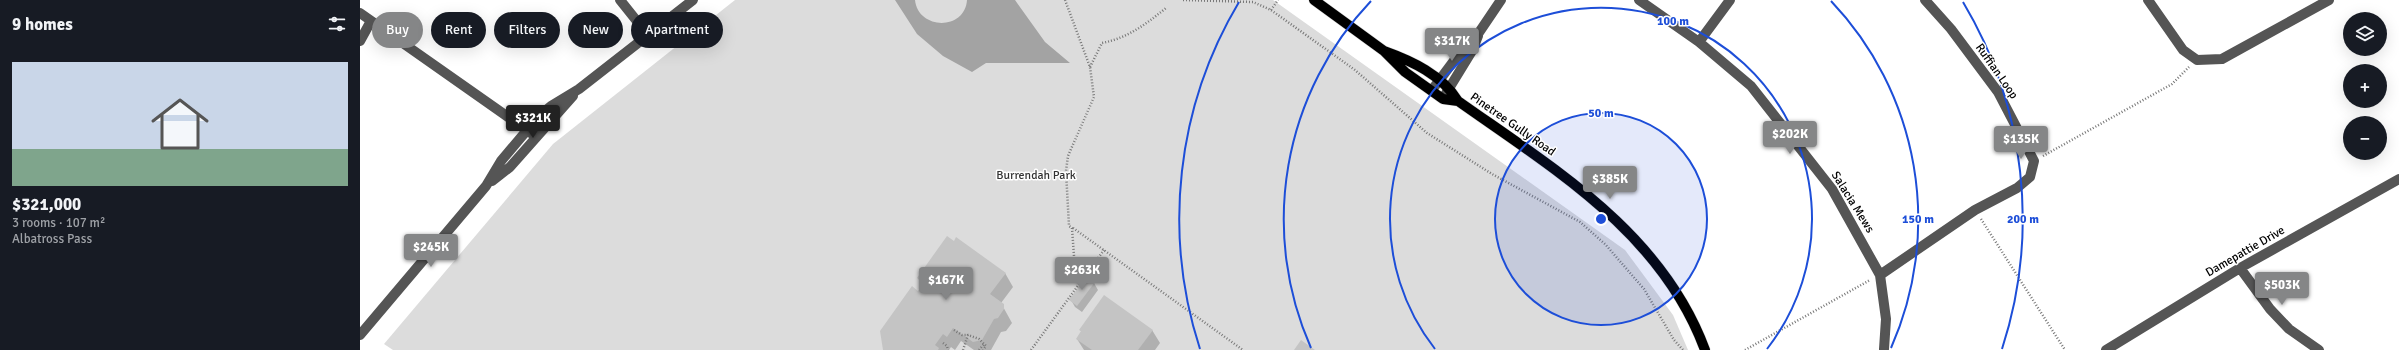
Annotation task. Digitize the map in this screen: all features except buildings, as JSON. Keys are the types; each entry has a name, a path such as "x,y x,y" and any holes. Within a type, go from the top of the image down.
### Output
{"main road":[{"name":"Pinetree Gully Road","path":"1314,0 1384,51 1405,72 1443,99 1458,101"},
{"name":"Pinetree Gully Road","path":"1384,51 1412,61 1439,80 1450,88 1458,101 1556,170 1605,210 1648,252 1683,301 1705,350"}],"street":[{"path":"620,0 631,14"},
{"path":"678,12 693,0"},
{"path":"1432,90 1465,46 1478,34 1502,0"},
{"name":"Salacia Mews","path":"1639,0 1699,42 1751,86 1832,189 1880,274 1886,319 1884,348"},
{"path":"1699,42 1730,0"},
{"name":"Ruffian Loop","path":"1925,0 1951,29 1998,92 2034,161"},
{"path":"2148,0 2183,50 2197,60 2222,59 2329,0"},
{"path":"360,13 372,21 360,41"},
{"path":"1443,99 1472,51 1478,34"},
{"path":"411,48 535,136"},
{"path":"360,336 486,186 501,161 527,129 551,106 579,89 631,48"},
{"path":"486,186 510,167 535,136 579,89"},
{"path":"1880,274 1975,210 2017,188 2030,177 2034,161"},
{"name":"Damepattie Drive","path":"2106,350 2240,268 2399,179"},
{"path":"2240,268 2274,314 2289,329 2319,350"}],"path":[{"path":"1065,0 1090,67 1094,97 1071,144 1066,171 1069,226 1243,350"},
{"path":"1183,0 1253,2 1271,10 1355,70 1427,133 1506,182 1580,222 1604,244 1644,289 1674,340 1684,350"},
{"path":"1271,10 1278,0"},
{"path":"1090,67 1102,43 1118,39 1142,28 1166,8"},
{"path":"2034,161 2172,84 2197,60"},
{"path":"1975,210 2065,350"},
{"path":"1072,228 1074,256"},
{"path":"1031,350 1104,250"},
{"path":"1744,350 1880,274"},
{"path":"954,330 962,335 968,335 979,339 986,346 983,350"},
{"path":"962,350 968,335"},
{"path":"942,344 947,346 948,350"},
{"path":"979,350 984,344"}],"green space":[{"name":"Burrendah Park","path":"735,0 1273,0 1625,250 1673,315 1688,350 393,350 384,344 553,144 674,48 723,48 723,12 720,12"}],"shaded area":[{"path":"895,0 915,0 918,10 924,17 941,23 950,22 958,17 964,10 967,0 1015,0 1045,42 1070,63 986,63 972,72 943,56 917,34"}]}
